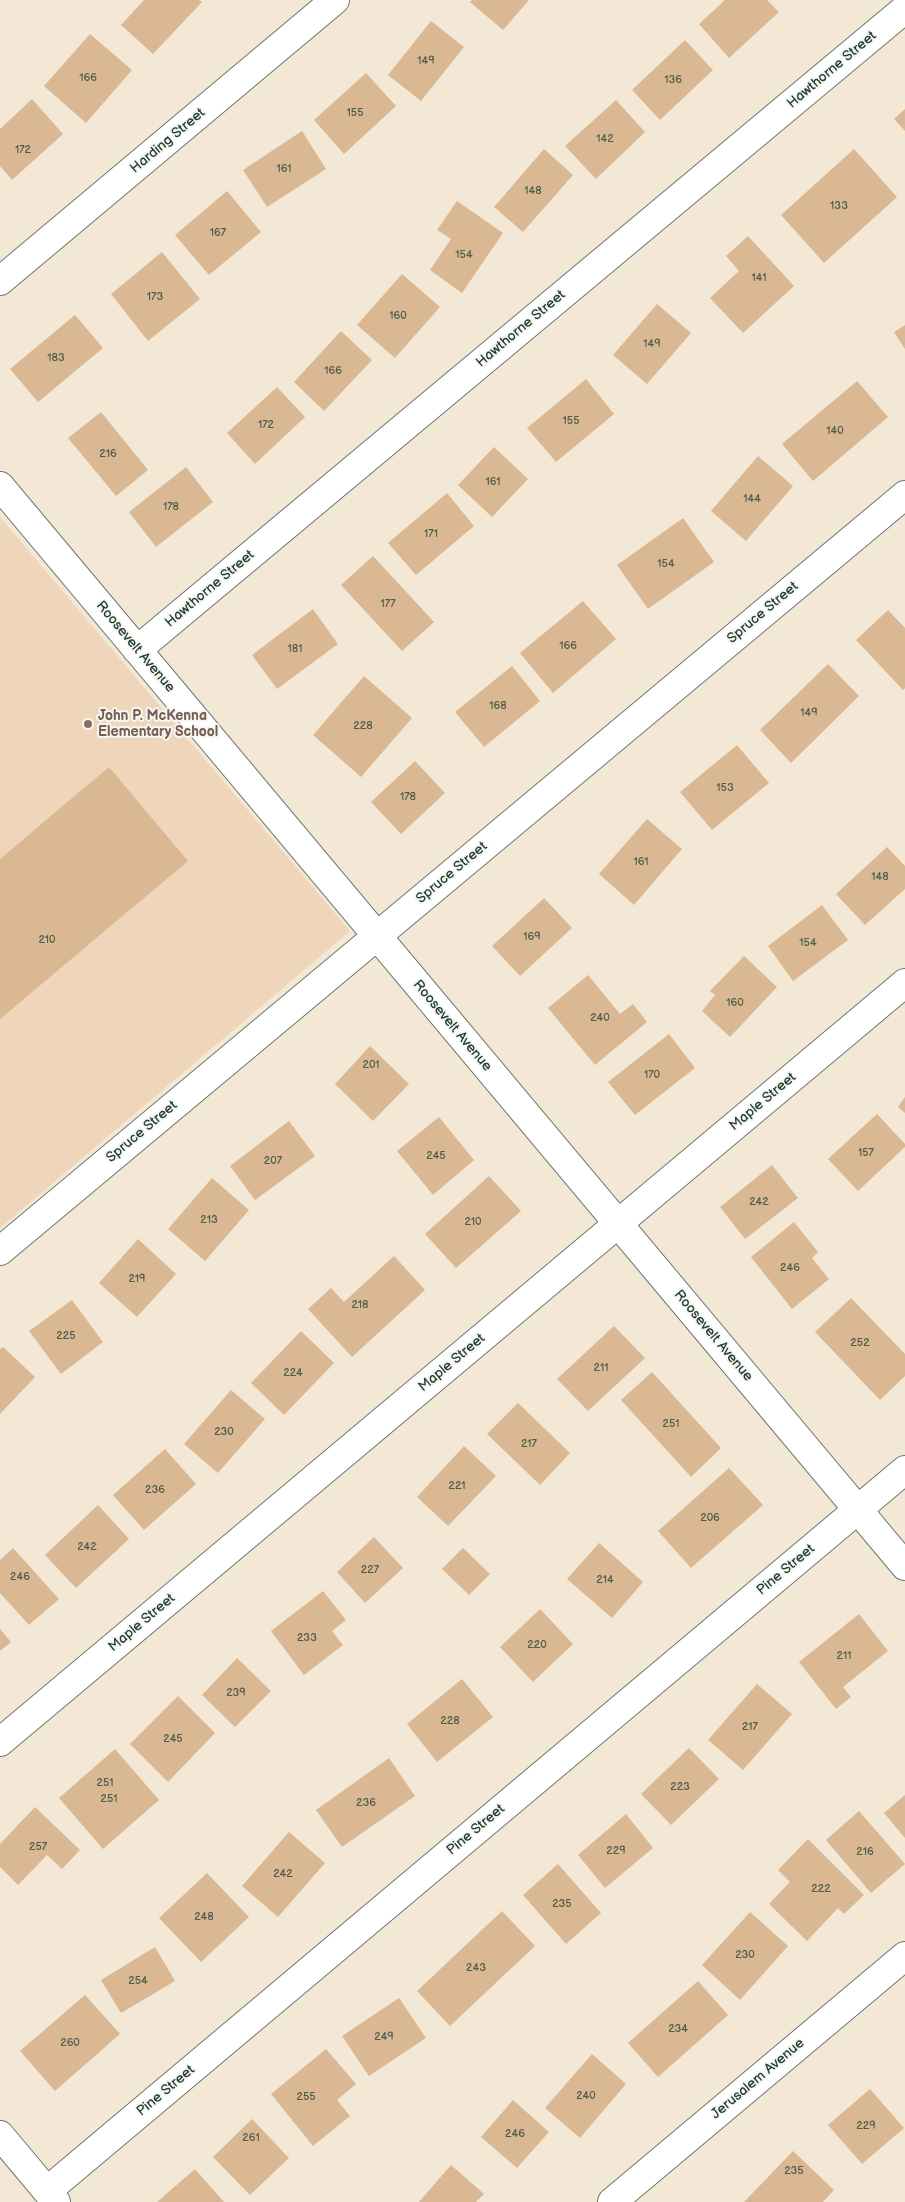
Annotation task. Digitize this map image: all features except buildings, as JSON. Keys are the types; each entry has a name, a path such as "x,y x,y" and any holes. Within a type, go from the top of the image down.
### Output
{"street":[{"name":"Harding Street","path":"0,281 335,0"},
{"name":"Hawthorne Street","path":"137,650 905,9"},
{"name":"Roosevelt Avenue","path":"0,486 905,1566"},
{"name":"Spruce Street","path":"0,1251 905,495"},
{"name":"Maple Street","path":"0,1742 905,983"},
{"name":"Pine Street","path":"52,2196 905,1470"},
{"name":"Jerusalem Avenue","path":"612,2202 905,1956"},
{"path":"0,2135 52,2196"}],"shaded area":[{"name":"John P. McKenna Elementary School","path":"0,517 350,931 0,1228"}],"place":[{"name":"John P. McKenna Elementary School","path":"88,724"}]}
